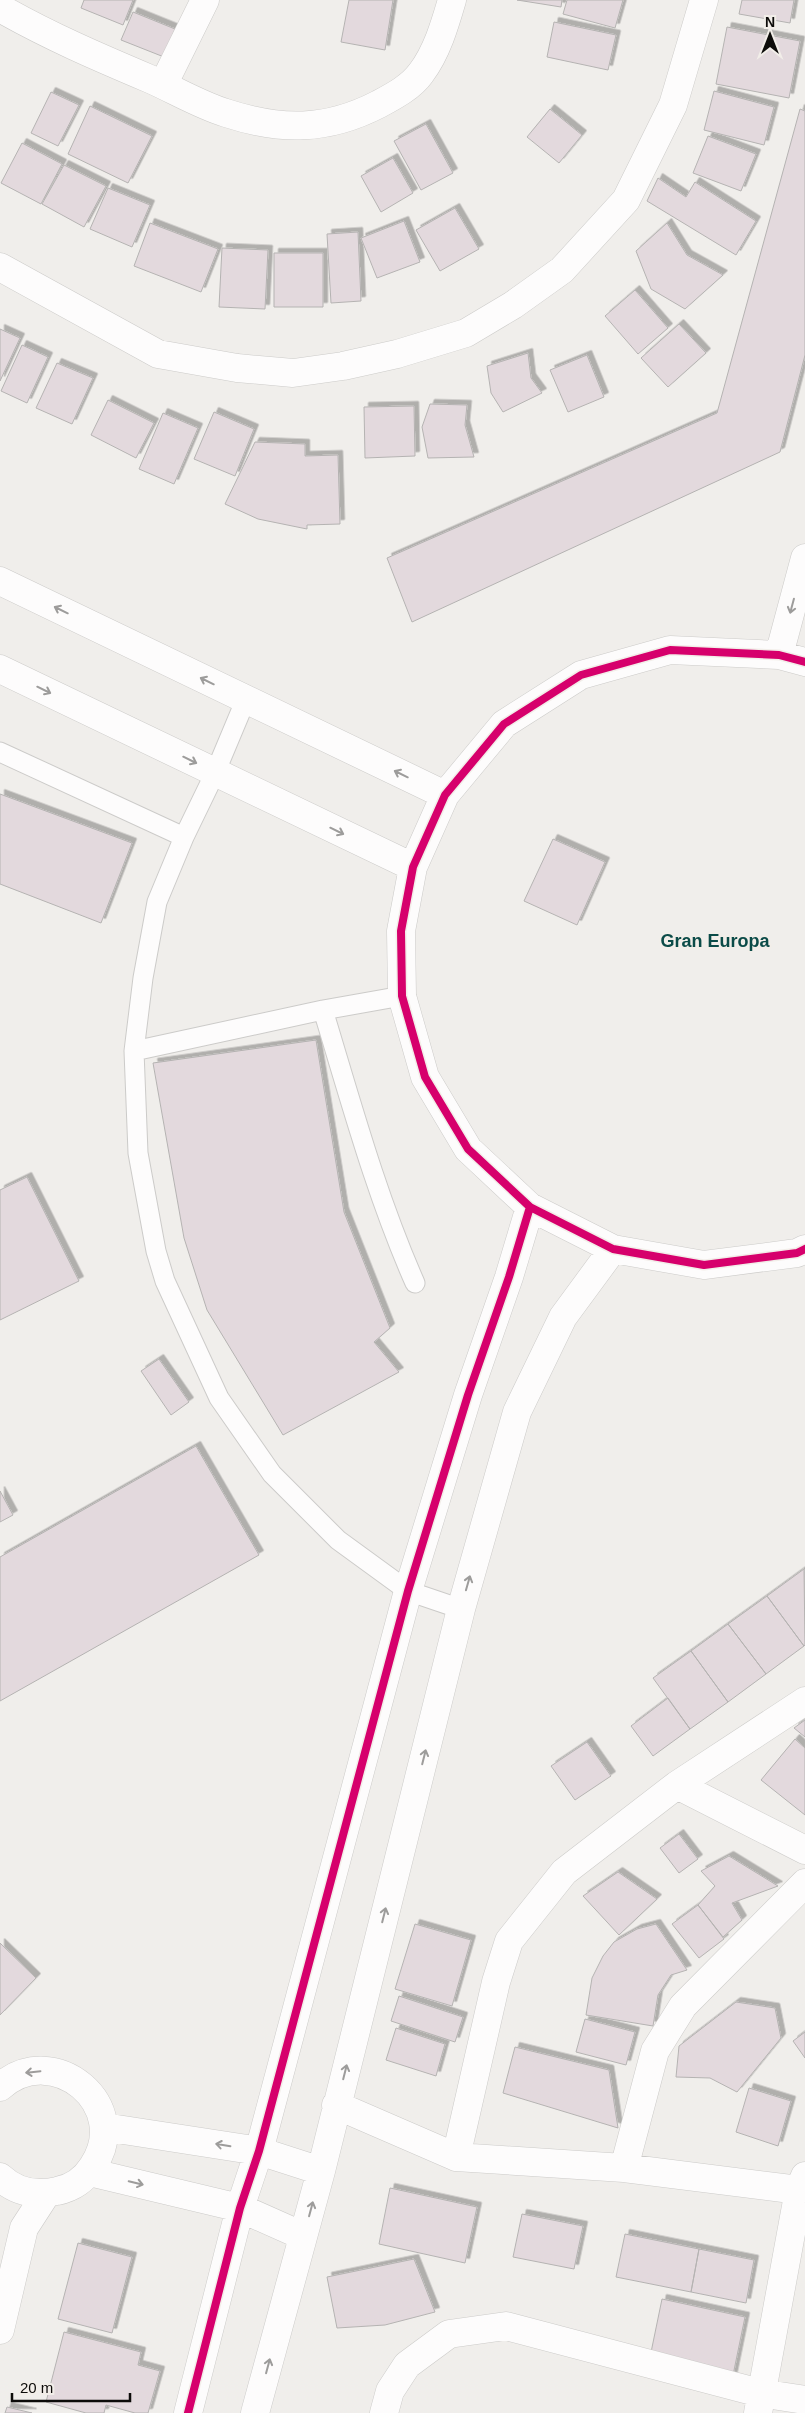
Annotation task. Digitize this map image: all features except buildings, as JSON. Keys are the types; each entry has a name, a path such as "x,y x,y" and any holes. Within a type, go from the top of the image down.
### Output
{"street":[{"path":"164,85 205,0"},
{"path":"0,8 50,36 225,113 265,122 303,126 328,124 364,111 399,94 421,73 443,31 452,0"},
{"path":"0,267 158,354 237,368 293,373 343,366 397,354 466,333 513,305 562,270 626,200 673,105 704,0"},
{"path":"779,655 805,558"},
{"path":"0,581 445,795"},
{"path":"805,662 779,655 670,650 581,675 504,724 445,795 413,867 401,931 402,996 425,1077 468,1149 530,1207 613,1250 704,1265 797,1253 805,1249"},
{"path":"0,669 413,867"},
{"path":"188,2413 240,2208 259,2151 408,1591 468,1395 509,1277 530,1207"},
{"path":"255,2413 321,2171 336,2104 461,1609 517,1412 563,1317 613,1250"},
{"path":"456,2157 496,1982 509,1940 564,1872 677,1785 805,1702"},
{"path":"677,1785 805,1850"},
{"path":"624,2168 655,2050 683,2006 805,1883"},
{"path":"0,2087 9,2079 29,2071 49,2071 70,2076 87,2090 99,2107 104,2127 103,2144 98,2158 89,2172 77,2183 62,2190 46,2194 25,2192 7,2183 0,2177"},
{"path":"336,2104 456,2157 624,2168 802,2183 759,2403"},
{"path":"104,2127 259,2151 321,2171"},
{"path":"89,2172 240,2208 303,2236"},
{"path":"0,2330 24,2228 46,2194"},
{"path":"384,2413 390,2392 407,2365 448,2334 506,2326 759,2403 805,2400"}],"lane":[{"path":"246,699 157,902 143,978 134,1051 138,1153 156,1251 165,1281 219,1398 272,1474 338,1540 408,1591 461,1609"},
{"path":"0,752 184,837"},
{"path":"134,1051 324,1010 402,996"},
{"path":"324,1010 385,1206 397,1241 416,1283"}],"cycle path":[{"path":"805,662 779,655 670,650 581,675 504,724 445,795 413,867 401,931 402,996 425,1077 468,1149 530,1207 613,1249 704,1265 797,1253 805,1249"},
{"path":"188,2413 240,2208 259,2151 408,1591 468,1395 509,1277 530,1207"}],"district":[{"name":"Gran Europa","path":"715,941"}]}
